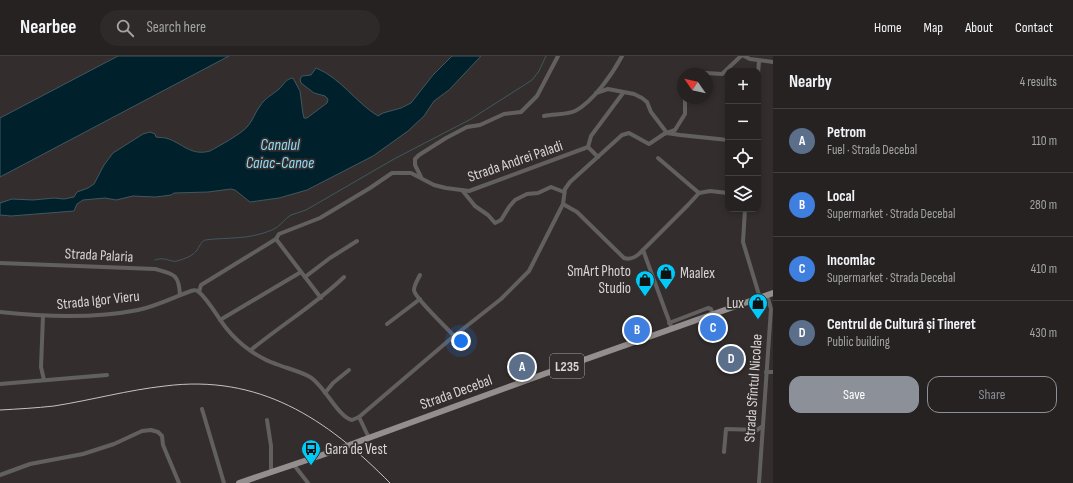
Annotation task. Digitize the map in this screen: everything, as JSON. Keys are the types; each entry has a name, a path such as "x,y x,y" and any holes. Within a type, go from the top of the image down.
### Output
{"main road":[{"name":"Strada Decebal","path":"239,483 331,452 544,374 770,294"}],"street":[{"path":"421,178 415,165 415,159 419,155 467,127 480,125 504,114 521,112 538,96 558,56"},
{"path":"544,116 575,111 596,93 611,75 622,56"},
{"path":"713,73 722,74 743,56 759,61 773,62"},
{"path":"758,68 759,61"},
{"path":"596,93 608,89 634,94 644,99 651,112 667,133 725,140"},
{"path":"598,157 588,148 592,136 623,92"},
{"path":"199,292 228,330 251,350 267,360 310,376 318,383 347,418 352,420 359,417 454,336 501,299 529,271 563,204 564,192 570,182 619,137 626,133 632,134 651,144 667,133 675,130 684,117 685,104"},
{"name":"Strada Andrei Paladi","path":"199,292 201,285 276,239 282,232 320,218 392,173 411,172 427,182 446,188 466,191 588,148"},
{"path":"658,158 699,192"},
{"path":"462,190 473,204 495,223 504,217 513,202 527,194 538,193 552,187 564,192"},
{"path":"563,204 577,212 624,258 629,259 633,258 643,250 699,192 710,191 725,193"},
{"path":"745,212 743,242 760,298"},
{"path":"276,239 321,298"},
{"path":"304,277 357,241"},
{"path":"643,250 672,329"},
{"name":"Strada Palaria","path":"0,263 155,269 166,271 174,275 179,284 180,295"},
{"path":"220,320 300,272"},
{"path":"420,275 414,289 415,293 454,336"},
{"path":"251,350 283,324 321,298 344,277"},
{"name":"Strada Igor Vieru","path":"0,313 43,316 86,316 122,312 154,306 194,290 199,292"},
{"name":"Strada Sfîntul Nicolae","path":"759,483 771,309 770,294"},
{"path":"387,324 420,299"},
{"path":"669,323 708,308 711,309 713,315"},
{"path":"43,316 41,367 44,380"},
{"path":"325,393 333,383 349,370"},
{"path":"766,372 773,372"},
{"path":"0,384 107,375"},
{"path":"202,408 224,483"},
{"path":"359,417 366,439"},
{"path":"267,420 271,446 271,472"},
{"path":"724,452 726,429 756,430 763,426"},
{"path":"0,475 30,464 83,454 114,444 142,431 151,430 158,432 162,436 163,446 179,483"},
{"path":"294,464 308,483"}],"water":[{"path":"118,56 229,56 0,177 0,118"},
{"name":"Canalul Caiac-Canoe","path":"452,56 481,56 449,90 434,101 424,116 408,131 373,156 307,190 279,198 250,202 235,190 231,189 208,192 174,193 171,195 155,197 133,196 116,200 105,198 83,200 77,204 74,211 11,216 0,215 0,203 12,199 64,199 74,197 77,192 94,184 104,165 113,153 143,134 150,132 155,134 156,137 167,138 193,151 210,151 244,130 249,125 258,108 264,101 279,89 286,81 293,78 300,91 304,118 307,118 327,103 328,99 325,96 314,93 301,83 300,79 302,76 311,75 316,68 325,72 341,84 362,104 378,116 411,103 433,75"}],"waterway":[{"path":"155,260 162,259 175,261 191,256 205,240 247,237 275,229 291,215 306,210 394,159 471,119 532,80 539,71 546,56"}],"railway":[{"path":"0,410 54,406 165,386 199,384 231,387 261,394 289,406 315,421 341,439 390,483"}],"place":[{"name":"Maalex","path":"666,290"},
{"name":"SmArt Photo Studio","path":"645,297"},
{"name":"Lux","path":"758,320"},
{"name":"Incomlac","path":"713,328"},
{"name":"Local","path":"637,330"},
{"name":"Centrul de Cultură și Tineret","path":"731,359"},
{"name":"Petrom","path":"522,367"},
{"name":"Gara de Vest","path":"311,466"}]}
